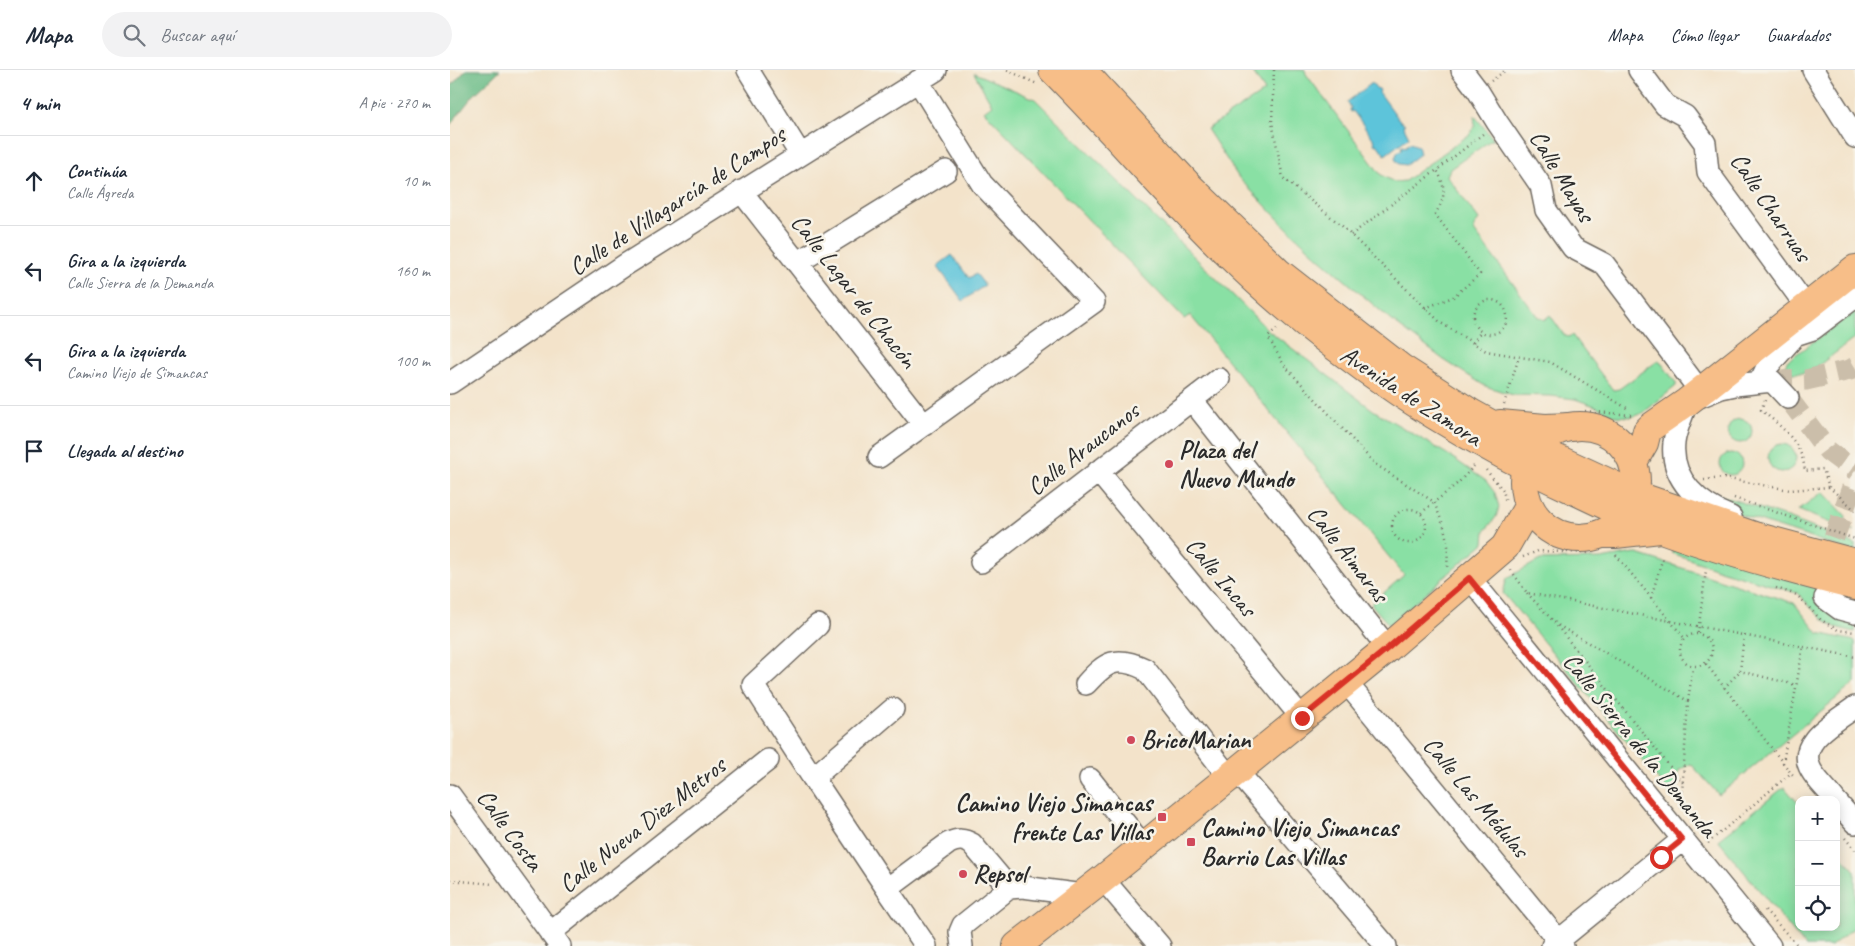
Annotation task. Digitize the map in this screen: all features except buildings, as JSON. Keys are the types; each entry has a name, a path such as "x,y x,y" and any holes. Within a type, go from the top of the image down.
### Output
{"main road":[{"name":"Avenida de Zamora","path":"1053,70 1217,243 1271,294 1340,352 1460,432 1531,458 1630,505 1855,562"},
{"name":"Avenida de Zamora","path":"1082,70 1189,186 1278,272 1401,368 1496,413 1531,458"},
{"path":"1607,433 1632,430 1639,423 1702,390 1855,269"},
{"path":"1496,413 1519,426 1578,419 1592,428 1607,433 1622,445 1633,462 1636,475 1630,505 1604,546"},
{"path":"1578,419 1553,433 1531,458 1524,482 1526,495 1529,505 1542,522 1562,535 1576,538 1588,537 1604,546"},
{"path":"1633,462 1644,443 1639,423"},
{"path":"1511,559 1529,505"},
{"name":"Avenida de Zamora","path":"1630,505 1661,529 1805,574 1855,586"},
{"path":"1604,546 1615,534 1661,529"},
{"path":"1017,946 1093,887 1388,648 1458,578 1511,559 1562,535"}],"street":[{"path":"748,70 800,154"},
{"name":"Calle Mayas","path":"1462,70 1541,186 1546,210 1573,248 1604,264 1702,390"},
{"name":"Calle Charruas","path":"1639,70 1665,105 1685,116 1705,143 1708,172 1806,306"},
{"path":"1813,70 1855,137"},
{"path":"879,457 1094,302 982,184 956,142 927,76"},
{"name":"Calle de Villagarcía de Campos","path":"450,383 625,265 927,76"},
{"path":"797,263 946,171"},
{"name":"Calle Lagar de Chacón","path":"741,191 924,424"},
{"path":"1811,551 1759,527 1714,510 1696,497 1688,489 1677,468 1674,442 1702,390 1773,342 1813,329 1855,297"},
{"path":"1763,388 1766,367 1796,334"},
{"name":"Calle Araucanos","path":"981,562 1219,379"},
{"path":"1702,390 1763,388 1772,381 1788,398"},
{"name":"Calle Aimaras","path":"1192,400 1388,648"},
{"name":"Calle Incas","path":"1098,472 1302,718"},
{"name":"Calle Sierra de la Demanda","path":"1458,578 1770,946"},
{"path":"1825,598 1840,609 1855,613"},
{"path":"818,625 754,685 813,778 926,946"},
{"path":"1086,684 1100,668 1113,662 1130,662 1144,669 1233,774 1386,946"},
{"name":"Calle Las Médulas","path":"1346,682 1558,944"},
{"path":"1833,796 1811,771 1807,761 1807,749 1817,736 1855,707"},
{"path":"813,778 893,709"},
{"name":"Calle Nueva Diez Metros","path":"555,939 768,760"},
{"path":"1090,778 1143,846"},
{"name":"Calle Costa","path":"450,795 555,939"},
{"path":"1840,805 1855,823"},
{"path":"887,889 949,843 964,839 972,844 1009,888"},
{"path":"1558,944 1682,840"},
{"path":"962,946 960,932 963,925 1009,888 1093,887 1160,946"}],"path":[{"path":"1274,70 1272,122 1283,178 1351,235 1441,323 1486,350 1550,362 1630,410"},
{"path":"1351,235 1437,170 1496,122"},
{"path":"1425,308 1453,297 1480,274 1435,214 1444,202 1443,182 1437,170"},
{"path":"1493,300 1499,302 1506,310 1508,321 1505,326 1497,333 1486,334 1481,331 1474,322 1474,310 1482,302 1493,300"},
{"path":"1277,329 1268,337 1284,365 1375,464 1434,502 1444,527 1458,578"},
{"path":"1473,342 1481,331"},
{"path":"1496,413 1519,357"},
{"path":"1763,388 1761,410 1793,439 1801,452 1805,472 1823,469 1829,488 1855,510"},
{"path":"1578,419 1639,423"},
{"path":"1421,513 1458,483 1474,466"},
{"path":"1698,480 1723,478 1790,490 1829,488"},
{"path":"1726,495 1855,539"},
{"path":"1408,508 1421,513 1426,527 1417,541 1406,542 1396,537 1393,532 1392,522 1398,512 1408,508"},
{"path":"1683,783 1556,624 1527,593 1511,559 1538,551 1589,554 1604,546 1685,639"},
{"path":"1651,598 1663,557"},
{"path":"1698,634 1706,570"},
{"path":"1770,587 1797,595 1821,620 1838,630 1855,632"},
{"path":"1527,593 1855,657"},
{"path":"1556,624 1688,701"},
{"path":"1693,634 1698,634 1707,638 1712,646 1712,656 1706,664 1688,665 1682,657 1680,647 1685,639 1693,634"},
{"path":"1724,688 1740,671 1744,635"},
{"path":"1783,763 1803,647"},
{"path":"1706,664 1794,777"},
{"path":"1681,815 1688,701 1693,666"},
{"path":"1740,671 1796,685"},
{"path":"1707,844 1791,773"},
{"path":"450,880 517,887"}],"green space":[{"path":"466,70 500,70 472,97 450,125 450,87"},
{"path":"1251,70 1305,70 1306,74 1381,175 1394,182 1405,181 1470,134 1475,125 1474,115 1494,140 1491,140 1450,169 1447,176 1479,220 1474,226 1474,231 1537,316 1544,320 1550,315 1564,335 1568,337 1572,335 1613,390 1619,389 1659,360 1676,383 1676,386 1643,413 1631,417 1615,416 1575,399 1513,395 1485,386 1444,360 1391,320 1317,256 1239,178 1207,129 1265,91"},
{"path":"974,73 1035,99 1268,330 1373,410 1447,454 1486,481 1495,493 1499,507 1496,517 1485,531 1484,543 1389,625 1371,604 1404,575 1190,315 1184,319 984,111 992,105"},
{"path":"1855,311 1855,338 1807,373 1789,373 1785,366 1787,361"},
{"path":"1740,419 1748,423 1752,431 1748,439 1740,443 1732,439 1728,431 1732,423"},
{"path":"1782,444 1792,448 1796,458 1792,468 1782,472 1772,468 1768,458 1772,448"},
{"path":"1731,453 1739,456 1742,464 1739,472 1731,475 1723,472 1720,464 1723,456"},
{"path":"1698,488 1783,516 1855,544 1855,552 1744,516 1710,502"},
{"path":"1823,492 1846,516 1844,527 1855,531 1843,528 1798,510"},
{"path":"1676,543 1855,594 1855,632 1835,627 1821,618 1797,593 1723,571 1672,553"},
{"path":"1634,553 1794,603 1818,633 1855,641 1855,683 1719,795 1691,764 1679,770 1676,801 1503,593 1507,578 1540,560 1601,559"},
{"path":"1784,787 1795,799 1795,931 1840,931 1840,854 1855,871 1855,927 1831,946 1805,946 1718,840"}],"water":[{"path":"1372,83 1380,90 1379,92 1401,122 1405,124 1403,125 1409,137 1385,155 1377,144 1375,145 1375,141 1353,111 1351,112 1347,102"},
{"path":"1410,143 1418,146 1420,154 1406,165 1399,164 1395,159 1397,153 1402,149 1401,147 1405,147"},
{"path":"952,255 969,278 976,274 985,285 963,301 937,266"}],"tunnel":[{"path":"1772,381 1806,380 1850,370 1855,367"},
{"path":"1788,398 1828,451 1855,471"},
{"path":"1823,568 1855,479"}],"place":[{"name":"Plaza del Nuevo Mundo","path":"1169,464"},
{"name":"BricoMarian","path":"1131,740"},
{"name":"Camino Viejo Simancas frente Las Villas","path":"1162,817"},
{"name":"Camino Viejo Simancas Barrio Las Villas","path":"1191,842"},
{"name":"Repsol","path":"963,874"}],"route":[{"path":"1302,718 1388,648 1469,578 1682,840 1661,857"}]}
